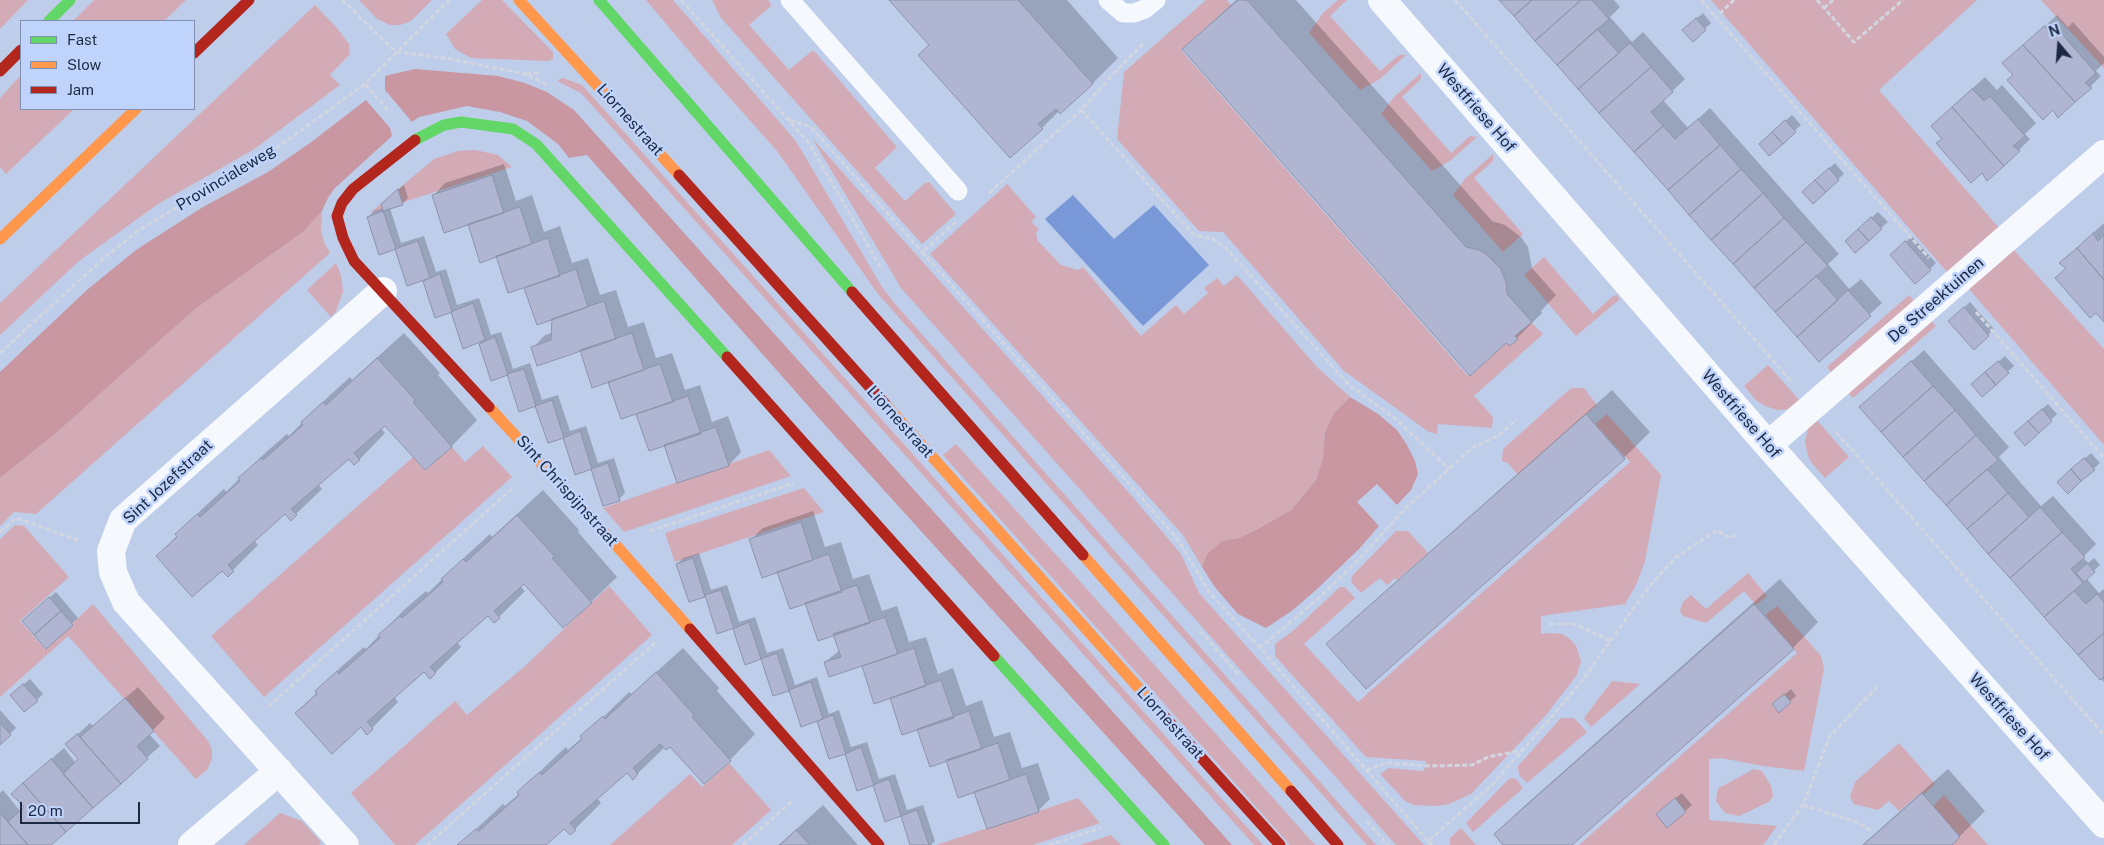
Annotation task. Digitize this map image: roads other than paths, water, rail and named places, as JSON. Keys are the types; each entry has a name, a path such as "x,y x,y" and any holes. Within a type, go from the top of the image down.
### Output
{"street":[{"path":"50,20 70,0"},
{"path":"195,52 249,0"},
{"name":"Liornestraat","path":"519,0 606,93 1280,845"},
{"path":"599,0 845,284 1338,845"},
{"name":"Westfriese Hof","path":"1382,0 1768,445 2104,824"},
{"path":"0,71 20,51"},
{"path":"0,239 135,110"},
{"name":"Sint Chrispijnstraat","path":"879,845 614,542 354,261 343,238 337,216 342,202 352,189 414,140 444,124 461,122 512,129 536,144 1164,845"},
{"name":"De Streektuinen","path":"1768,445 2104,154"},
{"name":"Sint Jozefstraat","path":"341,844 279,771 126,602 113,572 111,551 123,520 382,291"},
{"path":"192,845 279,771"}],"lane":[{"path":"790,0 958,191"},
{"path":"1108,0 1123,13 1134,14 1150,5"}],"water":[{"path":"1073,195 1114,239 1154,205 1209,265 1143,326 1045,219"}]}
